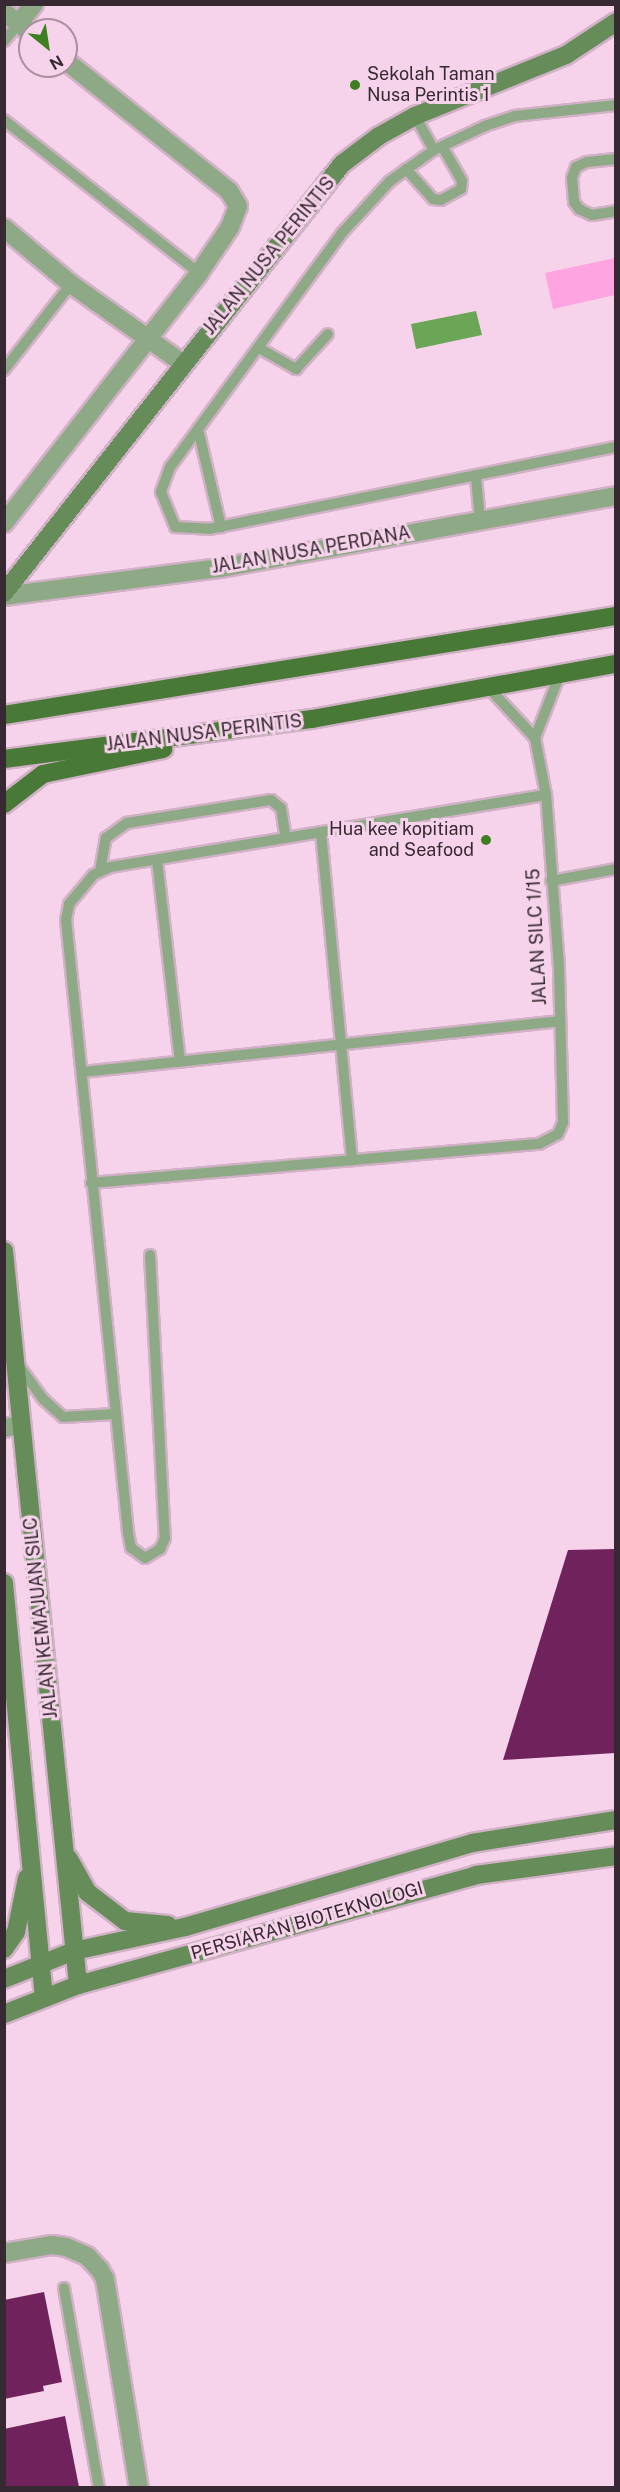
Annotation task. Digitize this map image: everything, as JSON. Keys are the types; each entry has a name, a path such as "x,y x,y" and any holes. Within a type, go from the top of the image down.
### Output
{"main road":[{"path":"4,716 615,616"},
{"name":"JALAN NUSA PERINTIS","path":"4,759 312,719 615,664"},
{"path":"4,804 43,774 312,719"}],"street":[{"path":"22,18 34,4"},
{"name":"JALAN NUSA PERINTIS","path":"4,595 182,363 342,164 379,136 415,116 566,55 615,22"},
{"path":"4,523 200,273 238,206 229,191 78,71"},
{"path":"8,236 182,363"},
{"name":"JALAN NUSA PERDANA","path":"4,595 220,568 615,496"},
{"name":"JALAN KEMAJUAN SILC","path":"4,1251 15,1361 13,1427 64,1849 78,1985"},
{"name":"JALAN KEMAJUAN SILC","path":"4,1583 44,1997"},
{"name":"PERSIARAN BIOTEKNOLOGI","path":"4,1979 41,1962 74,1951 185,1927 472,1843 615,1820"},
{"path":"64,1849 87,1892 125,1921 185,1927"},
{"name":"PERSIARAN BIOTEKNOLOGI","path":"4,2014 78,1985 476,1875 615,1856"},
{"path":"4,1949 16,1932 31,1859"},
{"path":"4,2253 52,2245 66,2247 87,2256 100,2270 105,2279 139,2487"}],"lane":[{"path":"4,41 18,22"},
{"path":"615,105 515,116 438,148 406,168 342,233 170,467 161,492 176,527 221,527 476,478 615,447"},
{"path":"406,168 433,199 441,200 461,189 462,181 415,116"},
{"path":"4,120 200,273"},
{"path":"615,159 587,162 576,167 572,178 574,202 579,209 592,215 615,212"},
{"path":"4,370 71,284"},
{"path":"259,348 296,369 328,334"},
{"path":"198,429 221,527"},
{"path":"476,478 480,520"},
{"path":"488,687 535,738 560,674"},
{"name":"JALAN SILC 1/15","path":"352,1160 539,1144 558,1134 563,1122 558,1021 559,967 546,795 535,738"},
{"path":"150,1255 165,1538 160,1550 145,1557 131,1548 114,1414 91,1183 84,1072 66,920 74,896 100,871 546,795"},
{"path":"100,871 106,838 127,823 271,800 281,808 286,838"},
{"path":"91,1183 352,1160 339,1044 321,832"},
{"path":"157,860 180,1062"},
{"path":"552,880 615,869"},
{"path":"84,1072 558,1021"},
{"path":"15,1361 43,1399 63,1417 114,1414"},
{"path":"64,2288 99,2487"}],"shaded area":[{"path":"615,258 615,295 553,309 545,273"},
{"path":"476,311 482,335 416,349 411,324"}],"building":[{"path":"615,1549 615,1753 503,1760 568,1550"},
{"path":"44,2292 62,2382 43,2386 44,2391 4,2399 4,2300"},
{"path":"65,2416 79,2487 4,2487 4,2429"}],"place":[{"name":"Sekolah Taman Nusa Perintis 1","path":"355,85"},
{"name":"Hua kee kopitiam and Seafood","path":"486,840"}]}
